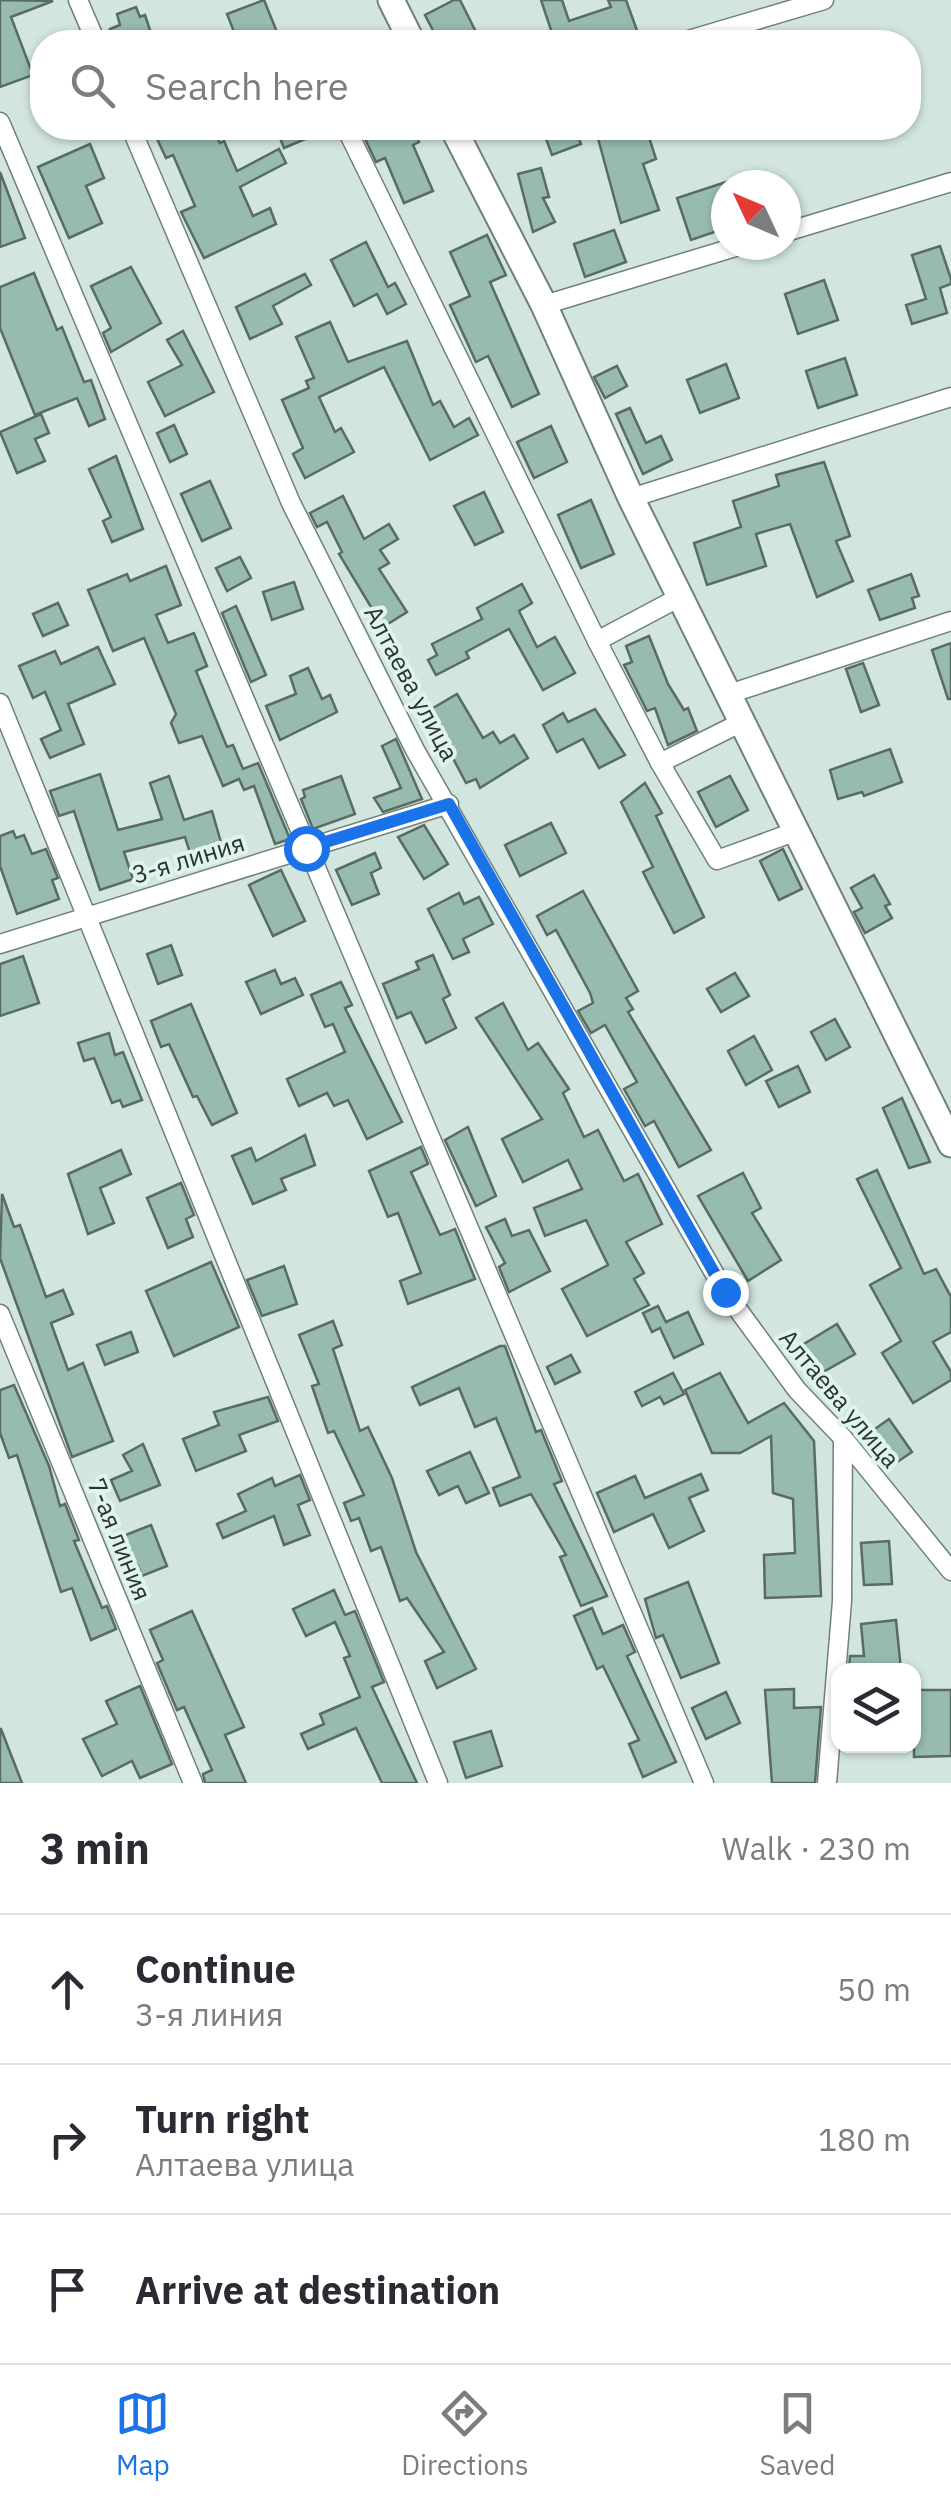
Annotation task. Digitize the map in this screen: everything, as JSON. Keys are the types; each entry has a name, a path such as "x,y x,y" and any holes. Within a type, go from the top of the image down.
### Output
{"street":[{"path":"78,0 91,30"},
{"path":"391,0 406,30"},
{"path":"723,30 824,0"},
{"path":"0,122 704,1783"},
{"name":"Алтаева улица","path":"136,140 290,502 416,750 725,1292 797,1390 843,1438 951,1571"},
{"path":"352,140 597,642 716,860 797,832"},
{"path":"459,140 544,306 631,498 951,1144"},
{"path":"801,227 951,182"},
{"path":"544,306 711,255"},
{"path":"631,498 951,397"},
{"path":"597,642 680,597"},
{"path":"728,694 951,621"},
{"path":"0,703 438,1783"},
{"path":"660,762 742,722"},
{"name":"3-я линия","path":"0,944 449,804"},
{"name":"7-ая линия","path":"0,1314 193,1783"},
{"path":"827,1783 842,1600 843,1438"}],"building":[{"path":"0,0 53,1 11,17 30,76 0,87"},
{"path":"264,0 276,30 233,30 227,14"},
{"path":"460,0 475,30 433,30 425,15"},
{"path":"541,0 562,0 569,21 611,7 608,0 626,0 637,30 551,30"},
{"path":"136,7 140,17 145,15 150,30 110,30 120,25 117,14"},
{"path":"158,140 224,141 237,171 279,149 286,163 240,187 253,216 270,208 276,224 204,258 181,212 195,206 173,155 166,158"},
{"path":"281,140 303,140 284,148"},
{"path":"366,140 418,140 413,145 433,191 404,203 385,158 376,162"},
{"path":"546,140 580,140 581,144 552,155"},
{"path":"598,140 650,140 656,159 643,164 659,210 621,223"},
{"path":"90,144 104,178 86,186 102,223 69,238 38,167"},
{"path":"541,168 549,197 543,198 555,222 533,232 518,174"},
{"path":"0,172 25,238 0,247"},
{"path":"711,187 711,233 691,240 677,198"},
{"path":"614,230 626,262 585,277 574,244"},
{"path":"487,235 506,275 490,282 539,394 512,407 488,356 476,362 450,305 470,296 450,252"},
{"path":"366,242 388,287 395,283 406,304 387,314 377,294 354,306 331,260"},
{"path":"940,246 951,279 951,284 940,288 947,313 912,324 906,305 926,299 912,255"},
{"path":"131,267 161,323 111,352 103,333 111,328 91,286"},
{"path":"34,273 84,382 91,380 105,419 89,426 77,398 35,415 0,328 0,287"},
{"path":"305,274 311,285 273,306 282,324 250,339 236,307"},
{"path":"824,280 838,320 798,334 785,294"},
{"path":"330,322 348,362 407,341 433,405 440,401 454,427 469,418 478,435 430,460 384,367 319,397 335,432 341,428 354,452 305,478 293,454 303,448 282,400 309,388 306,381 314,378 296,337"},
{"path":"183,331 214,392 165,416 148,382 182,365 167,340"},
{"path":"845,358 857,395 818,408 806,371"},
{"path":"726,364 739,398 700,413 687,380"},
{"path":"617,366 627,386 605,398 594,377"},
{"path":"630,408 646,443 661,436 672,460 643,474 616,414"},
{"path":"41,414 49,433 35,439 45,461 17,473 0,432"},
{"path":"174,425 187,454 170,462 157,433"},
{"path":"551,426 567,462 534,478 517,442"},
{"path":"116,456 143,529 112,542 103,521 111,517 89,469"},
{"path":"824,462 850,536 836,541 853,581 817,597 790,524 756,534 766,566 707,585 694,543 741,527 733,501 779,486 776,475"},
{"path":"210,481 231,528 202,541 181,494"},
{"path":"484,492 503,532 475,545 454,506"},
{"path":"343,496 364,539 389,524 398,539 380,550 389,563 379,569 407,612 383,627 339,554 342,552 327,522 317,527 310,513"},
{"path":"591,500 614,554 581,568 558,515"},
{"path":"240,557 251,578 227,591 216,568"},
{"path":"166,566 181,605 156,615 168,643 194,633 207,666 196,671 227,747 233,745 243,769 258,763 290,839 275,844 254,786 244,790 239,779 223,786 202,736 179,743 171,723 176,714 144,638 113,651 88,590 127,574 130,581"},
{"path":"911,574 919,596 912,598 915,608 880,620 868,590"},
{"path":"294,582 303,609 272,620 263,592"},
{"path":"522,584 532,603 519,611 537,647 555,637 575,673 543,690 509,629 466,652 469,658 436,675 428,660 437,655 432,644 482,619 477,608"},
{"path":"58,603 68,625 43,636 33,614"},
{"path":"236,606 266,675 251,682 222,613"},
{"path":"649,636 668,684 684,710 688,708 697,731 668,745 655,708 647,711 624,665 632,662 626,646"},
{"path":"951,643 951,699 948,699 932,650"},
{"path":"98,647 115,684 68,704 84,744 50,758 41,739 61,730 45,692 33,698 19,666 55,651 61,664"},
{"path":"863,663 879,705 861,712 846,669"},
{"path":"308,668 322,699 330,695 337,712 280,740 266,706 296,694 290,676"},
{"path":"457,694 483,738 493,732 500,743 514,735 528,758 480,788 476,779 466,783 428,711"},
{"path":"595,709 625,755 599,768 583,739 557,752 543,725 563,713 568,722"},
{"path":"396,739 422,799 383,812 374,798 401,788 382,746"},
{"path":"890,749 902,782 864,796 862,792 838,799 830,770"},
{"path":"100,774 118,830 162,819 150,783 169,776 184,820 212,811 222,846 191,856 185,837 124,852 133,879 100,890 74,811 59,816 50,791"},
{"path":"341,776 355,814 313,829 301,799 305,797 303,790"},
{"path":"730,776 748,810 716,827 698,792"},
{"path":"645,783 662,813 656,816 704,917 674,933 643,872 653,867 621,802"},
{"path":"551,823 566,853 520,876 505,845"},
{"path":"424,825 448,864 424,879 398,837"},
{"path":"13,831 16,838 24,835 32,854 46,849 58,878 52,880 59,899 17,914 0,866 0,836"},
{"path":"783,849 802,889 779,900 760,861"},
{"path":"375,853 381,868 371,873 379,894 352,905 336,870"},
{"path":"281,870 305,921 273,936 249,885"},
{"path":"874,875 890,904 885,906 892,918 865,933 854,912 862,908 851,888"},
{"path":"583,891 638,991 626,998 633,1009 628,1012 711,1150 679,1167 654,1121 645,1126 624,1089 637,1082 605,1025 591,1033 578,1011 593,1003 590,993 556,930 547,935 537,916"},
{"path":"459,893 464,904 479,897 493,924 463,939 469,952 453,959 428,909"},
{"path":"171,945 182,975 158,984 147,954"},
{"path":"433,955 450,995 443,999 456,1028 426,1043 411,1012 397,1018 383,984 419,969 416,962"},
{"path":"23,956 39,1003 0,1016 0,964"},
{"path":"275,970 281,984 295,978 303,995 261,1014 246,982"},
{"path":"735,973 749,996 721,1012 707,989"},
{"path":"341,982 352,1005 345,1008 402,1122 367,1139 348,1100 334,1106 327,1093 299,1106 287,1079 345,1052 333,1024 325,1027 311,995"},
{"path":"503,1003 528,1050 538,1043 569,1089 563,1093 584,1137 598,1130 624,1181 638,1174 662,1224 626,1242 644,1273 634,1279 649,1305 587,1336 562,1289 608,1265 586,1220 545,1236 534,1208 582,1189 568,1160 523,1182 502,1139 542,1119 476,1018"},
{"path":"191,1004 237,1113 212,1125 197,1096 193,1097 169,1044 161,1047 151,1021"},
{"path":"835,1019 850,1047 826,1060 811,1032"},
{"path":"109,1033 115,1055 123,1052 142,1100 123,1107 120,1100 112,1103 94,1058 84,1061 78,1043"},
{"path":"754,1036 772,1070 746,1085 728,1051"},
{"path":"798,1066 810,1092 779,1107 766,1081"},
{"path":"902,1098 930,1162 909,1168 883,1108"},
{"path":"468,1127 496,1196 476,1206 445,1140"},
{"path":"305,1135 315,1165 281,1179 286,1190 253,1204 232,1156 251,1148 256,1161"},
{"path":"421,1147 428,1164 411,1172 440,1235 455,1229 475,1279 408,1304 400,1281 421,1273 398,1213 388,1217 369,1171"},
{"path":"121,1150 131,1174 100,1188 114,1223 88,1234 68,1174"},
{"path":"877,1170 924,1274 936,1269 951,1297 951,1332 933,1342 951,1372 951,1380 913,1403 882,1353 901,1341 870,1285 901,1268 857,1179"},
{"path":"743,1173 761,1208 752,1213 781,1260 748,1281 698,1196"},
{"path":"181,1183 194,1215 186,1219 193,1237 168,1248 147,1198"},
{"path":"2,1194 14,1227 20,1225 46,1297 63,1290 73,1314 51,1323 68,1370 83,1363 113,1441 72,1457 0,1258"},
{"path":"505,1219 512,1236 529,1230 550,1271 509,1292 499,1267 505,1263 486,1227"},
{"path":"211,1262 239,1327 174,1356 146,1291"},
{"path":"284,1266 297,1304 262,1316 247,1280"},
{"path":"658,1306 666,1322 688,1312 703,1344 674,1358 660,1328 652,1332 643,1313"},
{"path":"333,1321 342,1345 333,1349 360,1431 368,1427 392,1478 416,1552 476,1669 437,1688 425,1661 444,1652 407,1598 400,1601 381,1547 371,1551 359,1518 351,1521 344,1503 364,1495 334,1431 328,1433 312,1386 319,1384 299,1335"},
{"path":"837,1324 855,1354 816,1376 799,1347"},
{"path":"131,1332 138,1352 105,1365 97,1345"},
{"path":"505,1346 536,1432 541,1430 562,1481 554,1484 607,1596 581,1606 560,1557 566,1555 531,1494 500,1506 493,1488 520,1477 496,1418 475,1427 459,1388 420,1405 412,1387"},
{"path":"571,1355 580,1372 555,1384 547,1367"},
{"path":"673,1373 684,1394 664,1404 660,1397 642,1406 635,1392"},
{"path":"720,1373 748,1423 784,1403 814,1441 821,1596 765,1598 764,1555 795,1553 793,1499 773,1493 771,1436 740,1453 712,1453 685,1390"},
{"path":"14,1385 49,1466 60,1506 65,1504 79,1540 74,1541 102,1608 107,1606 116,1629 91,1640 72,1588 61,1592 17,1455 9,1458 0,1433 0,1390"},
{"path":"268,1397 278,1421 239,1435 246,1451 196,1471 183,1439 219,1425 214,1412"},
{"path":"889,1419 912,1452 887,1469 865,1436"},
{"path":"143,1444 160,1485 120,1501 111,1480 132,1471 123,1455"},
{"path":"470,1452 489,1493 466,1503 458,1486 439,1495 427,1471"},
{"path":"701,1474 708,1490 689,1498 704,1531 669,1548 653,1514 614,1532 597,1493 635,1476 645,1498"},
{"path":"300,1475 310,1500 298,1505 310,1535 284,1545 274,1516 223,1538 217,1524 246,1511 238,1494 272,1478 275,1486"},
{"path":"151,1525 167,1566 142,1576 138,1566 126,1571 113,1540"},
{"path":"889,1541 892,1584 864,1585 861,1543"},
{"path":"688,1582 719,1663 681,1678 663,1635 656,1638 645,1599"},
{"path":"334,1590 345,1615 355,1611 384,1682 372,1687 417,1783 382,1783 356,1728 308,1749 301,1734 324,1724 320,1714 360,1697 344,1658 350,1656 335,1622 306,1636 293,1609"},
{"path":"592,1608 603,1634 623,1625 635,1652 627,1656 676,1762 643,1777 629,1744 639,1740 603,1666 597,1669 574,1616"},
{"path":"192,1611 244,1727 225,1735 246,1783 205,1783 203,1774 212,1770 184,1707 177,1710 157,1663 163,1660 150,1630"},
{"path":"896,1620 900,1663 850,1663 850,1656 864,1656 861,1624"},
{"path":"140,1686 172,1764 140,1778 132,1761 102,1776 83,1739 117,1724 106,1701"},
{"path":"794,1689 794,1708 821,1707 815,1783 772,1783 765,1690"},
{"path":"921,1690 951,1690 951,1756 914,1757 914,1753 921,1753"},
{"path":"726,1692 740,1723 706,1739 692,1708"},
{"path":"1,1729 22,1783 0,1783"},
{"path":"491,1731 502,1766 466,1778 454,1742"}],"route":[{"path":"306,848 449,804 725,1292"}]}
